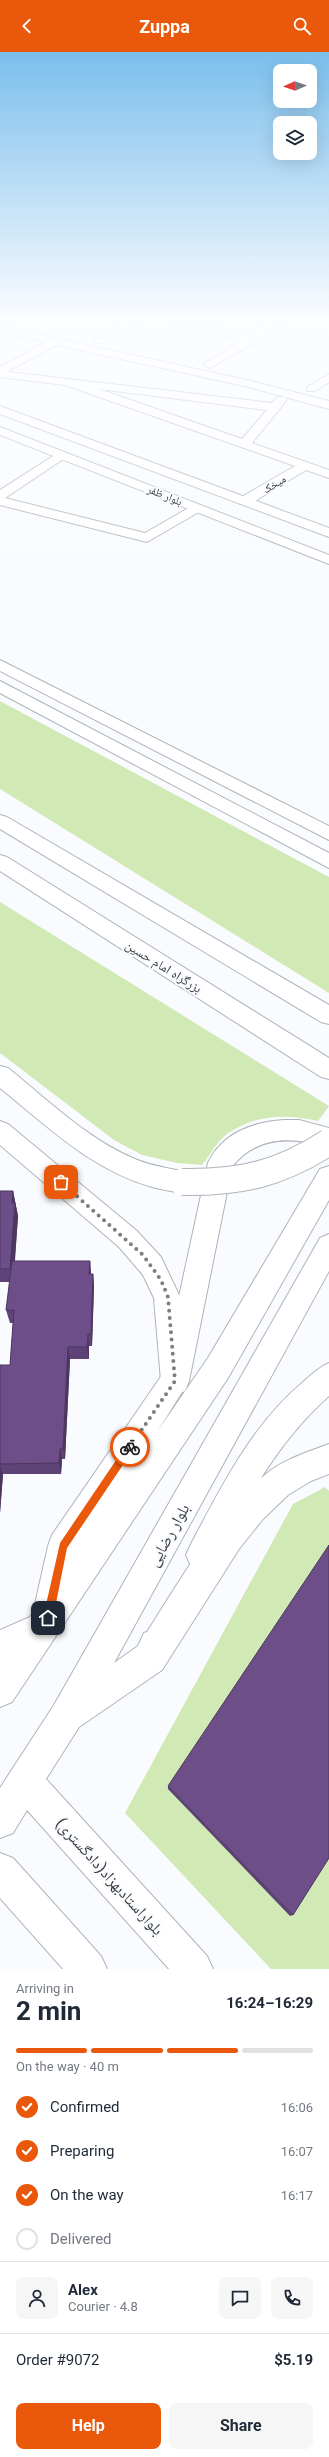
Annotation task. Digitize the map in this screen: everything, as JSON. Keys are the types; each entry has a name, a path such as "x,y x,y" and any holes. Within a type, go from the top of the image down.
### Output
{"main road":[{"path":"146,409 329,474"},
{"path":"245,444 272,409"},
{"name":"بلوار ظفر","path":"0,410 329,533"},
{"name":"بلوار ظفر","path":"0,431 329,560"},
{"path":"0,496 61,455"},
{"name":"میخک","path":"245,501 304,466"},
{"path":"178,500 172,493 176,487 187,484 204,486"},
{"path":"0,501 147,538 197,509"},
{"path":"0,665 329,834"},
{"path":"0,686 329,861"},
{"path":"0,821 329,1016"},
{"name":"بزرگراه امام حسین","path":"0,862 329,1070"},
{"path":"0,1075 88,1144 118,1163 145,1174 182,1182 222,1184 258,1177 293,1165 329,1142"},
{"path":"0,1646 44,1624 63,1546 175,1381 220,1163 227,1152 238,1142 264,1131 293,1129 329,1138"},
{"path":"0,1131 128,1239 152,1266 168,1297 175,1381"},
{"path":"0,1690 218,1368 324,1185"},
{"name":"بلوار رضایی","path":"0,1820 66,1717 329,1246"},
{"path":"150,1658 224,1512 259,1455 297,1406 329,1377"},
{"path":"66,1717 150,1658 228,1538 252,1508 277,1484 302,1469 329,1459"},
{"name":"بلواراستادبهزاد(دادگستری)","path":"25,1782 194,1969"},
{"path":"0,1871 88,1969"}],"green space":[{"path":"0,701 329,877 329,993 0,789"},
{"path":"0,902 329,1106 318,1121 294,1117 271,1117 260,1119 238,1127 227,1134 220,1141 202,1165 177,1163 142,1155 114,1140 0,1053"},
{"path":"325,1487 329,1491 329,1969 271,1969 125,1813 293,1504"}],"building":[{"path":"0,1191 13,1191 12,1203 15,1203 10,1269 0,1269"},
{"path":"12,1261 90,1261 89,1274 93,1274 91,1334 88,1334 87,1347 68,1347 63,1448 60,1449 59,1463 0,1464 0,1365 10,1365 14,1310 6,1310"},
{"path":"329,1545 329,1858 293,1915 168,1786"}],"way so far":[{"path":"61,1182 128,1239 143,1255 161,1280 168,1297 175,1381 130,1447"}],"route":[{"path":"48,1618 63,1546 130,1447"}]}
